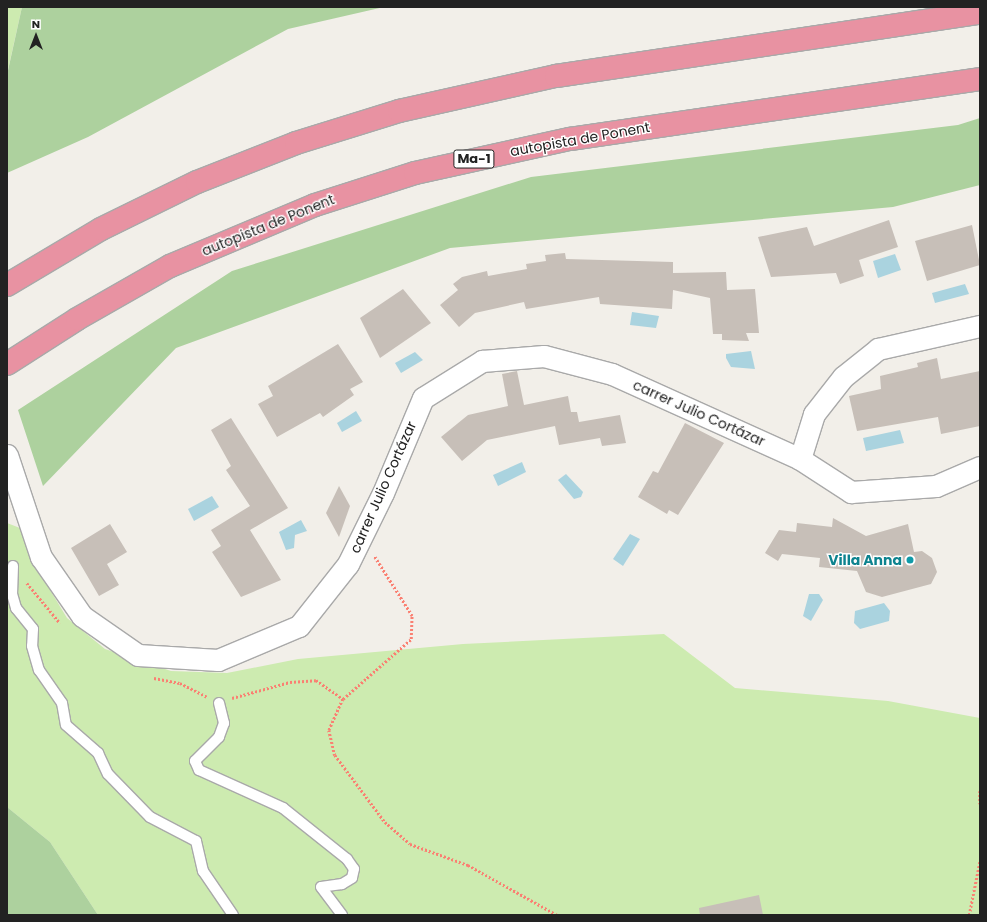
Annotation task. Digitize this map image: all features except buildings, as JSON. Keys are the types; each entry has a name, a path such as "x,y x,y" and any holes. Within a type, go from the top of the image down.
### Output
{"highway":[{"path":"7,285 101,229 197,182 296,143 399,111 556,76 980,13"},
{"name":"autopista de Ponent","path":"7,364 77,319 170,266 265,224 386,182 570,139 980,79"}],"street":[{"path":"800,459 814,414 844,377 878,349 980,326"},
{"name":"carrer Julio Cortázar","path":"7,455 41,557 82,616 138,655 218,660 299,626 348,564 362,536 423,398 482,361 544,356 612,374 800,459 851,492 936,486 980,467"}],"lane":[{"path":"13,566 12,594 16,608 34,629 32,646 39,670 62,703 66,725 98,753 108,774 150,817 196,841 203,871 233,915"},
{"path":"219,703 224,723 219,737 195,761 199,770 283,808 348,859 354,869 352,878 342,884 321,887 342,915"}],"path":[{"path":"362,536 412,616 411,639 343,699 329,730 335,755 385,822 410,844 468,865 557,915"},
{"path":"13,566 63,627"},
{"path":"150,677 180,683 219,703 251,690 316,680 343,699"},
{"path":"980,791 980,804"},
{"path":"970,915 980,860"}],"green space":[{"path":"7,7 22,7 7,74"},
{"path":"22,7 384,7 288,29 88,137 7,173 7,75"},
{"path":"980,118 980,185 893,207 450,248 176,348 43,486 18,410 232,271 531,177 958,125"},
{"path":"7,523 20,528 38,570 67,618 105,649 171,671 227,673 298,659 463,644 664,634 735,688 888,701 980,718 980,915 98,915 50,842 7,807"},
{"path":"7,807 50,842 98,915 7,915"}],"water":[{"path":"895,254 901,270 878,278 873,261"},
{"path":"965,284 969,294 935,303 932,293"},
{"path":"632,312 659,316 656,328 630,325"},
{"path":"751,351 755,369 731,367 726,358 726,354"},
{"path":"415,352 423,360 401,373 395,363"},
{"path":"356,411 362,421 342,432 337,423"},
{"path":"900,430 904,443 866,451 863,438"},
{"path":"522,462 526,472 498,486 493,475"},
{"path":"566,474 583,492 581,497 574,499 558,480"},
{"path":"212,496 219,507 194,521 188,509"},
{"path":"301,520 307,531 295,535 294,548 286,550 279,532"},
{"path":"630,534 640,539 623,566 613,559"},
{"path":"809,594 819,594 823,600 811,621 803,616"},
{"path":"884,603 890,611 889,621 860,629 854,623 855,611"}],"place":[{"name":"Villa Anna","path":"910,560"}]}
